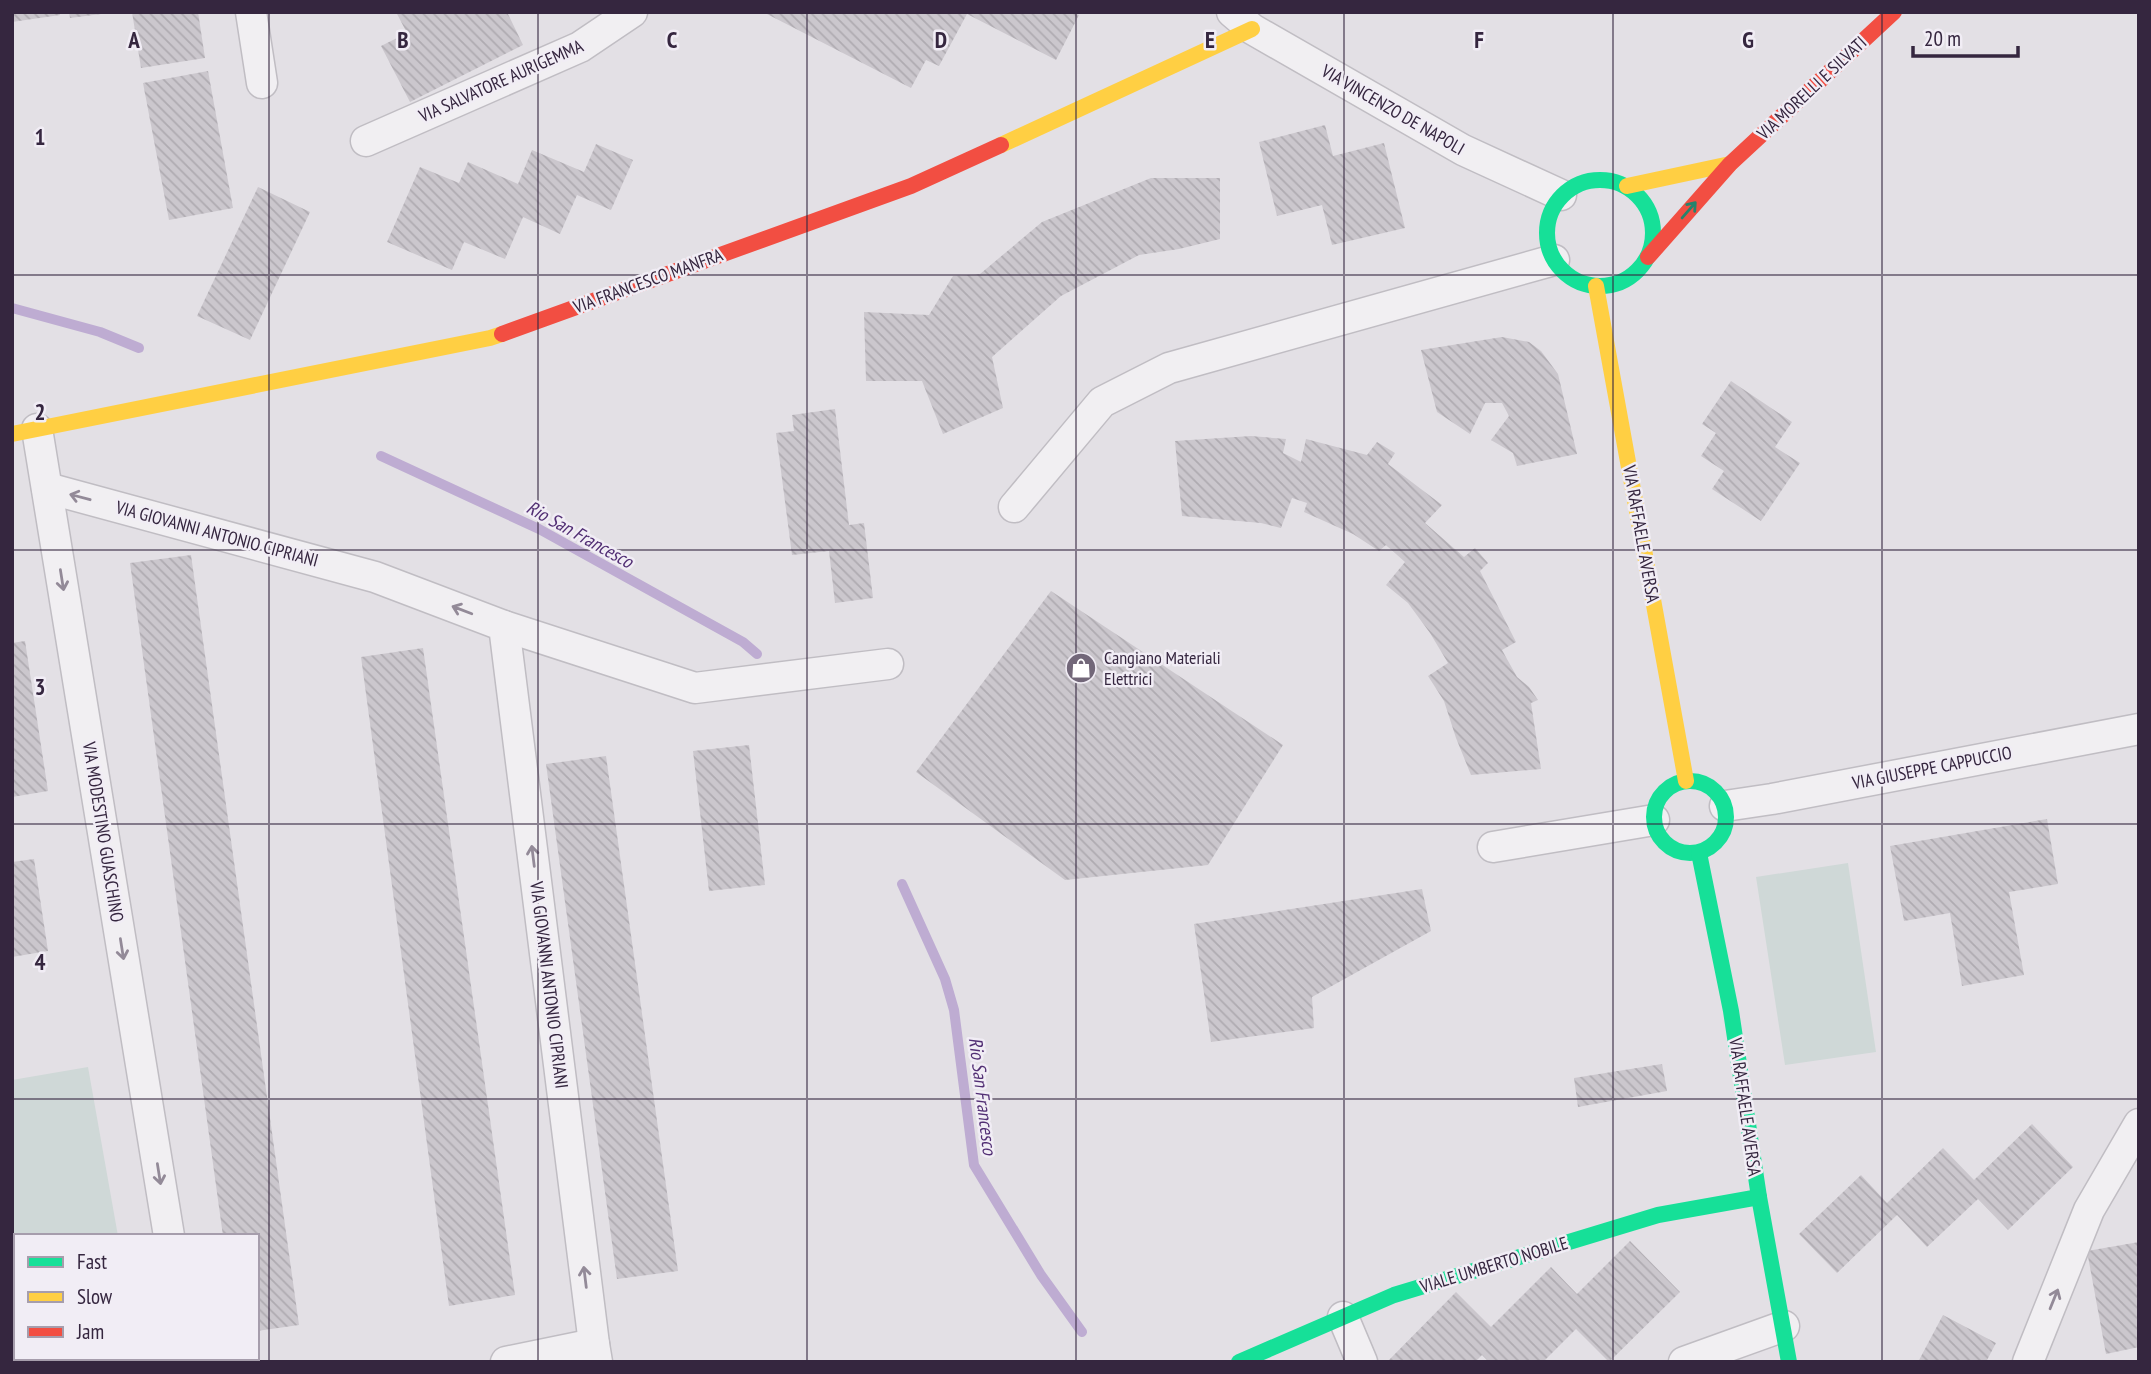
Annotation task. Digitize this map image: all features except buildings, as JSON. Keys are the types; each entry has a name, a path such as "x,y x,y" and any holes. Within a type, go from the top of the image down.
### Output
{"main road":[{"name":"VIA MORELLI E SILVATI","path":"1648,257 1730,164 1894,12"},
{"name":"VIA FRANCESCO MANFRA","path":"25,432 490,338 911,186 1242,21"},
{"path":"1627,186 1730,164"},
{"path":"1592,180 1610,180 1627,186 1649,209 1653,225 1653,241 1648,257 1639,270 1612,285 1596,286 1565,274 1554,260 1548,245 1547,227 1551,211 1561,195 1575,185 1592,180"},
{"name":"VIA RAFFAELE AVERSA","path":"1596,286 1686,781"},
{"path":"1686,781 1710,787 1719,795 1725,806 1727,816 1721,836 1714,845 1699,853 1674,850 1657,832 1655,809 1667,790 1686,781"},
{"name":"VIA RAFFAELE AVERSA","path":"1699,853 1731,1010 1759,1197 1789,1362"},
{"name":"VIALE UMBERTO NOBILE","path":"1239,1362 1394,1295 1658,1215 1759,1197"}],"street":[{"path":"251,12 262,83"},
{"name":"VIA SALVATORE AURIGEMMA","path":"366,141 580,47 632,12"},
{"name":"VIA VINCENZO DE NAPOLI","path":"1242,21 1463,150 1561,195"},
{"path":"1014,507 1102,402 1168,368 1554,260"},
{"name":"VIA MODESTINO GUASCHINO","path":"25,432 47,488 169,1234"},
{"name":"VIA GIOVANNI ANTONIO CIPRIANI","path":"47,488 375,577 504,626 695,688 888,664"},
{"name":"VIA GIOVANNI ANTONIO CIPRIANI","path":"504,626 596,1353"},
{"name":"VIA GIUSEPPE CAPPUCCIO","path":"1725,806 2139,729"},
{"path":"1493,847 1654,820"},
{"path":"2028,1362 2089,1210 2139,1124"},
{"path":"1343,1317 1361,1359"},
{"path":"1684,1362 1784,1326"},
{"path":"506,1362 596,1353"}],"shaded area":[{"path":"1848,863 1876,1052 1785,1065 1756,877"},
{"path":"88,1067 118,1234 14,1234 14,1360 140,1362 12,1362 12,1080"}],"waterway":[{"name":"Rio San Francesco","path":"12,308 100,332 139,348"},
{"name":"Rio San Francesco","path":"381,456 539,529 743,642 757,654"},
{"name":"Rio San Francesco","path":"902,884 945,979 954,1010 974,1165 1041,1275 1082,1332"}],"traffic: fast":[{"path":"1600,180 1620,184 1638,195 1649,213 1653,233 1649,253 1638,271 1620,282 1600,286 1580,282 1562,271 1551,253 1547,233 1551,213 1562,195 1580,184 1600,180"},
{"path":"1690,781 1710,787 1720,797 1726,817 1720,837 1710,847 1690,853 1670,847 1660,837 1654,817 1660,797 1670,787 1690,781"},
{"path":"1699,853 1731,1011 1759,1197 1789,1362"},
{"path":"1239,1362 1394,1295 1658,1215 1759,1197"}],"traffic: slow":[{"path":"1001,145 1252,29"},
{"path":"1627,186 1730,164"},
{"path":"1596,286 1686,781"},
{"path":"12,434 502,334"}],"traffic: jam":[{"path":"1648,257 1730,164 1894,12"},
{"path":"502,334 911,186 1001,145"}],"place":[{"name":"Cangiano Materiali Elettrici","path":"1081,668"}]}
